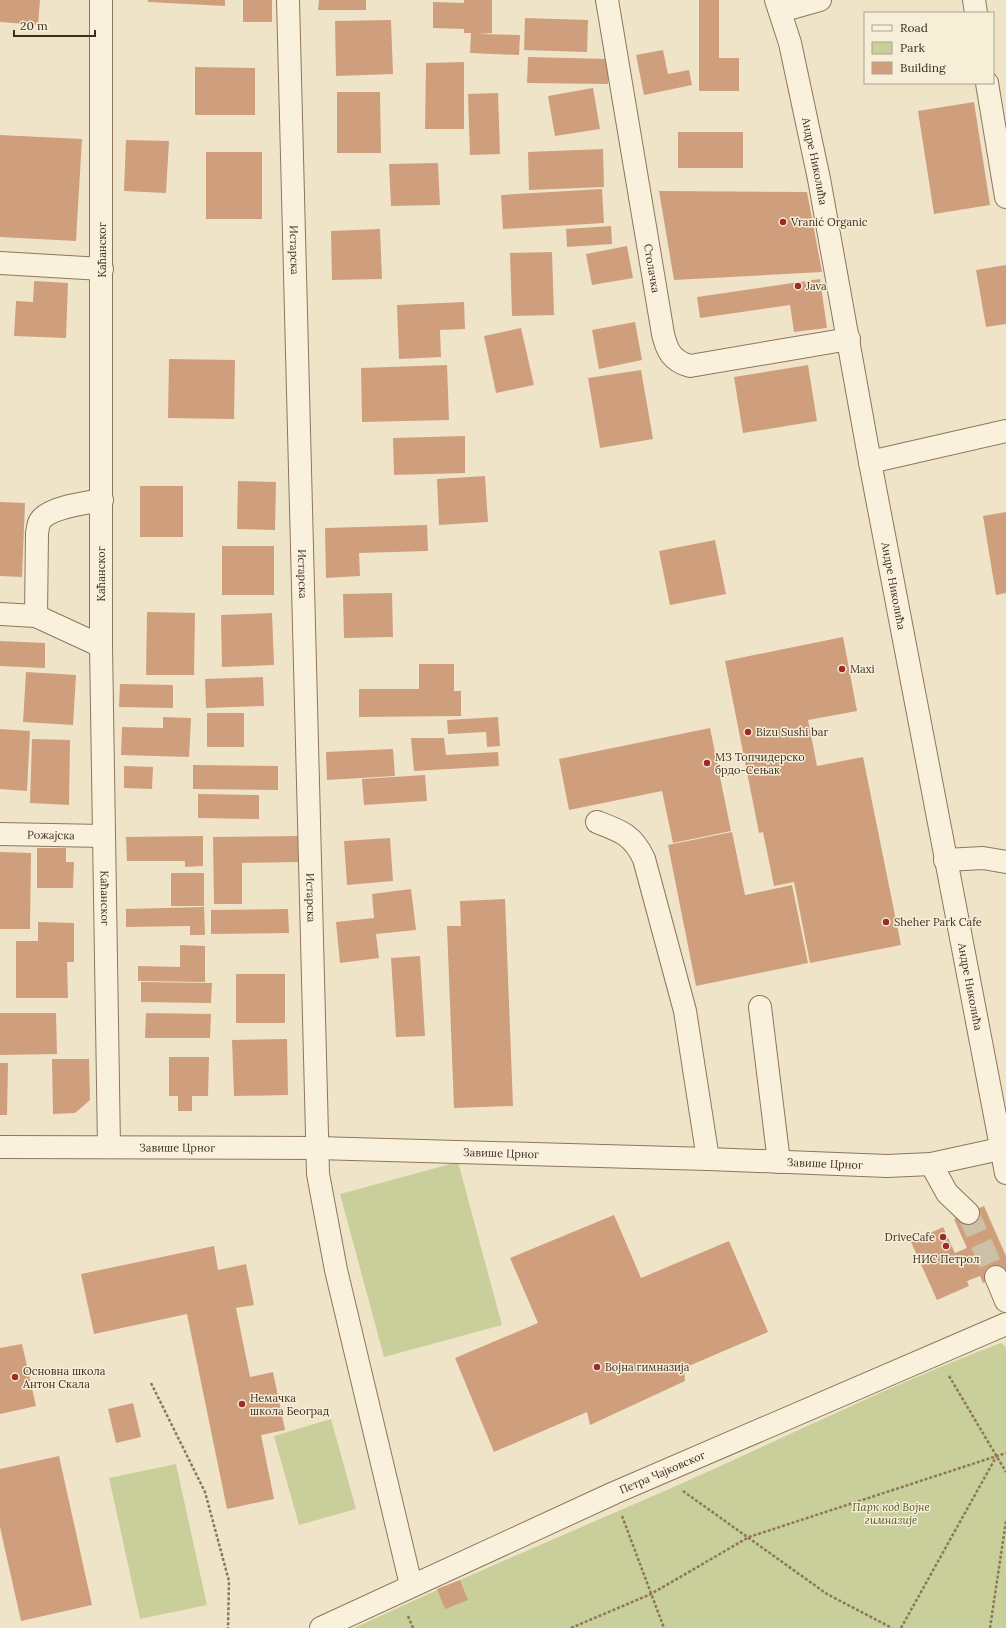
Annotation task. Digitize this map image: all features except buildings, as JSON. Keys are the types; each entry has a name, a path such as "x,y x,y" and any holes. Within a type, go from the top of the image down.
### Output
{"street":[{"name":"Каћанског","path":"101,0 101,646 109,1147"},
{"name":"Истарска","path":"288,0 318,1174 336,1270 411,1585"},
{"name":"Столачка","path":"607,0 663,334 670,354 680,363 690,366 848,339"},
{"path":"778,5 820,0"},
{"path":"974,0 976,12"},
{"name":"Андре Николића","path":"778,5 790,42 819,179 870,462 1000,1149 1006,1173"},
{"path":"987,84 1006,197"},
{"path":"0,263 102,269"},
{"path":"870,462 1006,431"},
{"path":"36,616 37,533 40,521 47,514 59,509 102,500"},
{"path":"0,614 36,616 101,646"},
{"path":"597,822 622,832 630,838 639,848 644,859 685,1011 708,1159"},
{"name":"Рожајска","path":"0,834 103,836"},
{"path":"945,860 983,858 1006,862"},
{"path":"760,1007 779,1162"},
{"name":"Завише Црног","path":"0,1146 317,1148 708,1159 886,1166 931,1164 1000,1149"},
{"path":"931,1164 947,1193 968,1213"},
{"path":"996,1277 1006,1301"},
{"name":"Петра Чајковског","path":"321,1628 411,1585 614,1493 1006,1324"}],"path":[{"path":"939,1354 950,1378 1006,1472"},
{"path":"152,1383 205,1492 229,1581 228,1628"},
{"path":"571,1628 651,1594 749,1537 1006,1453"},
{"path":"901,1628 996,1456"},
{"path":"660,1474 827,1594 892,1628"},
{"path":"614,1493 664,1628"},
{"path":"990,1628 1006,1521"}],"green space":[{"path":"458,1162 502,1325 384,1357 340,1194"},
{"name":"Парк код Војне гимназије","path":"1001,1343 1006,1347 1006,1628 354,1628 676,1486 878,1394"},
{"path":"331,1419 356,1509 299,1525 274,1436"},
{"path":"176,1464 207,1605 140,1619 109,1478"}],"tunnel":[{"path":"968,1213 996,1277"}],"place":[{"name":"Vranić Organic","path":"783,222"},
{"name":"Java","path":"798,286"},
{"name":"Maxi","path":"842,669"},
{"name":"Bizu Sushi bar","path":"748,732"},
{"name":"МЗ Топчидерско брдо-Сењак","path":"707,763"},
{"name":"Sheher Park Cafe","path":"886,922"},
{"name":"DriveCafe","path":"943,1237"},
{"name":"НИС Петрол","path":"946,1246"},
{"name":"Војна гимназија","path":"597,1367"},
{"name":"Основна школа Антон Скала","path":"15,1377"},
{"name":"Немачка школа Београд","path":"242,1404"}]}
